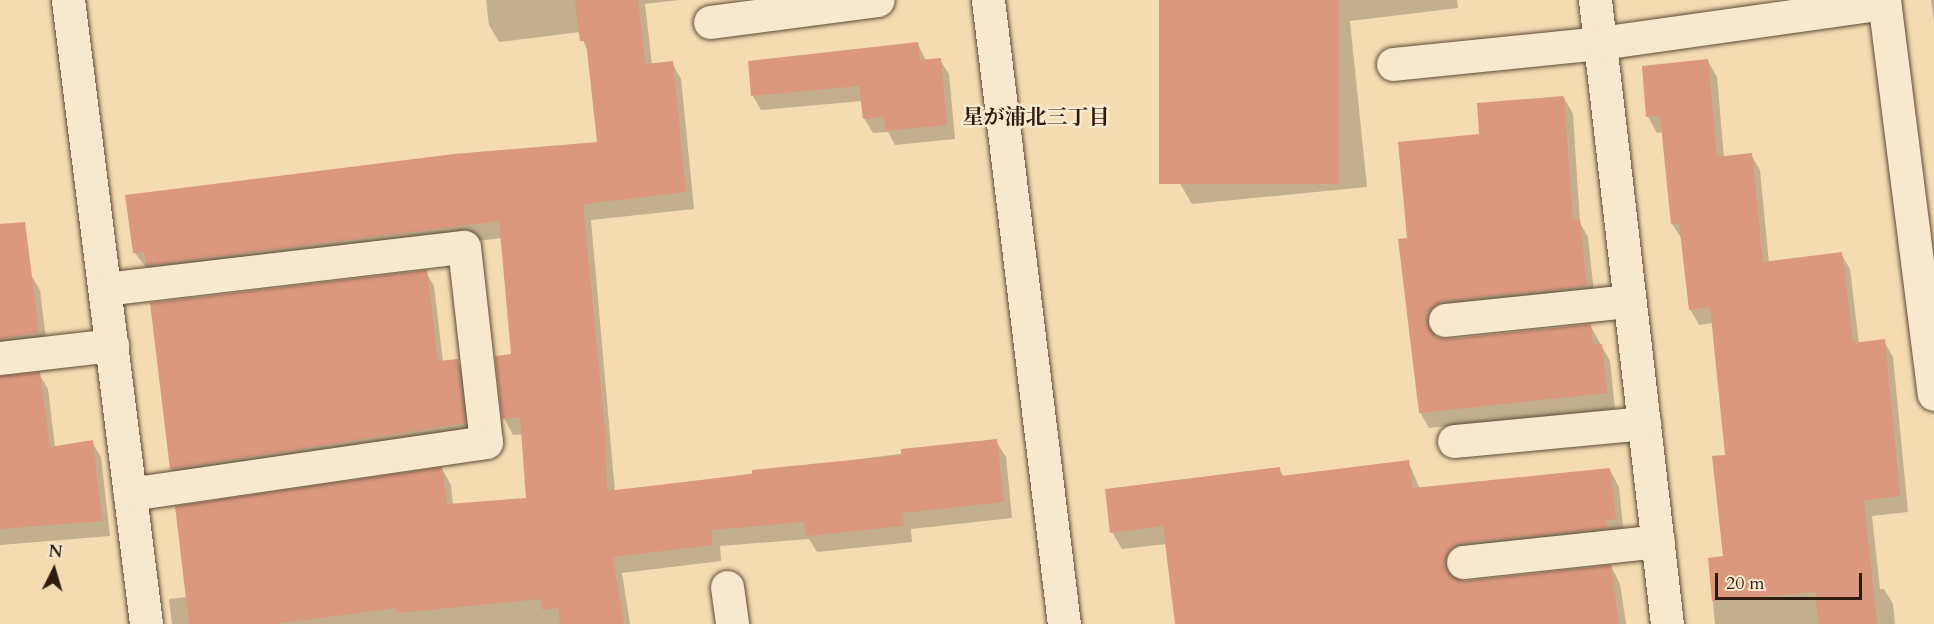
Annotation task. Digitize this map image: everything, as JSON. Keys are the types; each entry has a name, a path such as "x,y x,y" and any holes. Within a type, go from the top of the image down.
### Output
{"street":[{"path":"68,0 146,624"},
{"path":"710,22 878,0"},
{"path":"988,0 1064,624"},
{"path":"1595,0 1667,624"},
{"path":"1393,64 1600,43 1884,2 1924,229 1934,394"},
{"path":"105,289 464,247 486,442 130,494"},
{"path":"1445,320 1628,301"},
{"path":"0,358 112,345"},
{"path":"1454,441 1644,423"},
{"path":"1463,562 1658,541"},
{"path":"728,587 732,624"}],"building":[{"path":"575,0 638,0 645,64 673,61 686,192 583,204 605,431 607,491 752,474 752,470 901,455 901,449 997,439 1004,502 902,513 904,526 806,536 804,522 711,530 713,545 613,557 624,624 560,624 558,608 542,610 541,599 397,613 396,608 274,624 189,624 175,506 442,467 447,504 526,498 520,417 502,419 495,356 511,354 499,221 146,265 144,252 133,253 125,195 454,154 597,142 586,41 580,41"},
{"path":"1159,0 1339,0 1339,184 1159,184"},
{"path":"918,42 920,60 941,58 947,125 885,131 884,117 863,119 859,86 751,96 748,61"},
{"path":"1708,59 1717,157 1752,153 1763,262 1842,252 1853,343 1885,339 1900,496 1864,500 1877,624 1819,624 1815,592 1712,601 1708,558 1723,556 1712,456 1725,455 1710,307 1689,310 1679,223 1671,224 1660,116 1646,117 1642,66"},
{"path":"1564,96 1573,220 1580,219 1587,286 1443,301 1428,312 1426,323 1437,337 1447,339 1591,324 1593,345 1602,344 1607,393 1419,413 1398,239 1407,238 1398,142 1479,134 1477,103"},
{"path":"25,222 39,332 0,339 0,224"},
{"path":"427,270 438,361 458,359 465,423 170,469 150,303"},
{"path":"40,372 50,447 93,440 102,521 0,529 0,376"},
{"path":"1409,460 1413,488 1610,468 1616,519 1606,520 1607,528 1461,543 1452,547 1444,563 1448,573 1464,581 1611,565 1619,624 1175,624 1163,526 1110,533 1105,489 1280,467 1281,476"}],"district":[{"name":"星が浦北三丁目","path":"1036,118"}]}
